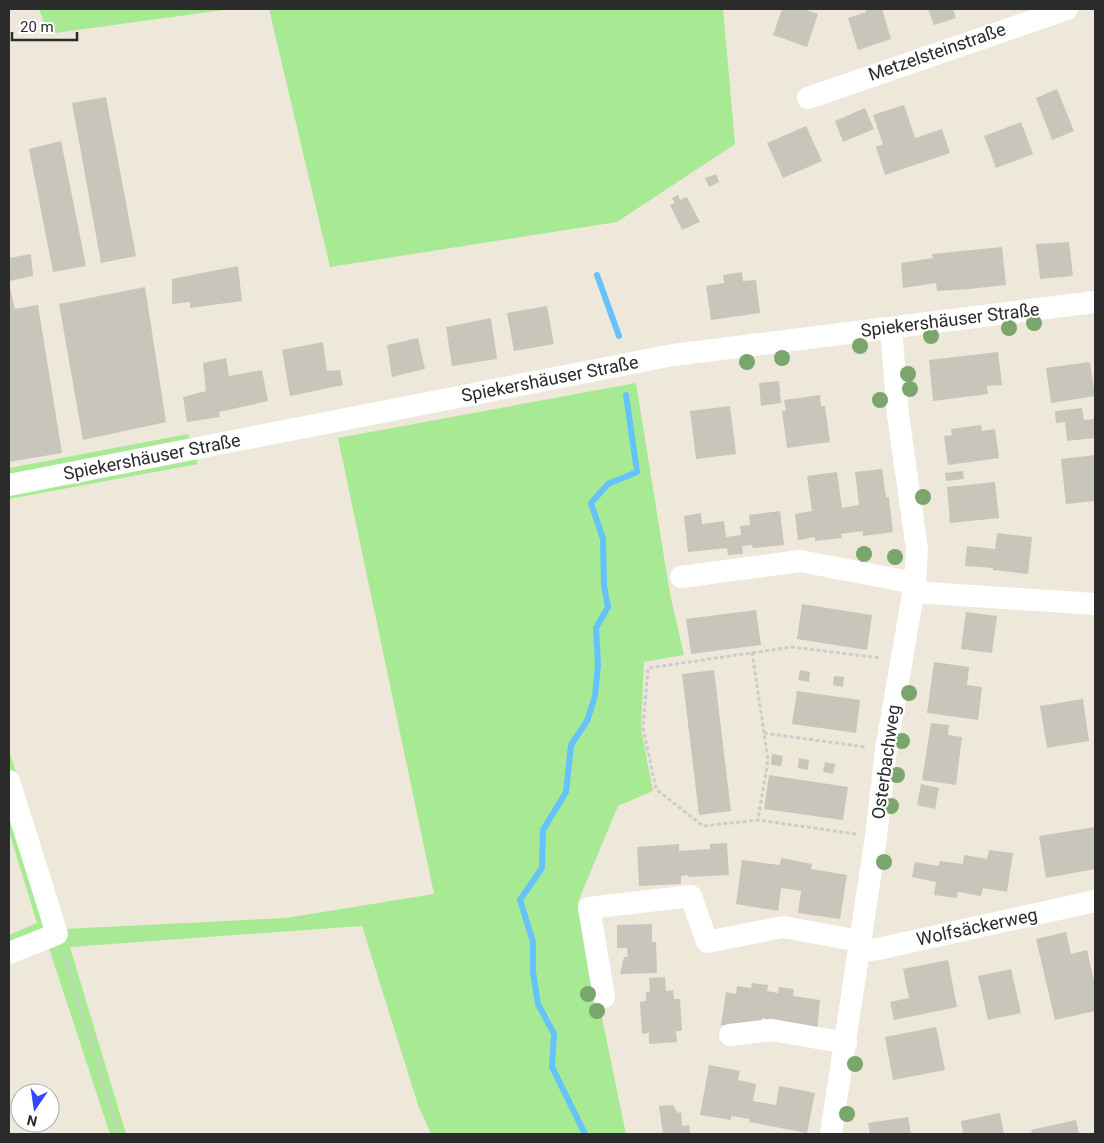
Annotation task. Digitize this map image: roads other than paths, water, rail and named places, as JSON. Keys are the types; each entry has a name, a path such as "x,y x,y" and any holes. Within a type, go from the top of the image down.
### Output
{"street":[{"name":"Metzelsteinstraße","path":"808,98 1067,9"},
{"name":"Spiekershäuser Straße","path":"9,485 673,355 1095,302"},
{"name":"Osterbachweg","path":"831,1134 876,837 886,750 900,660 914,588 917,549 898,415 891,328"},
{"path":"681,577 800,561 914,588 1095,604"},
{"path":"9,780 57,934 9,953"},
{"path":"604,997 589,908 691,896 706,942 783,927 860,946"},
{"name":"Wolfsäckerweg","path":"860,946 878,949 1095,901"},
{"path":"730,1035 772,1030 846,1042"}],"waterway":[{"path":"597,275 619,336"},
{"path":"585,1134 552,1067 554,1034 538,1004 533,972 533,942 520,900 542,868 543,830 566,792 571,745 587,721 595,696 598,665 596,628 608,607 604,586 603,539 591,503 608,484 637,472 626,395"}]}
